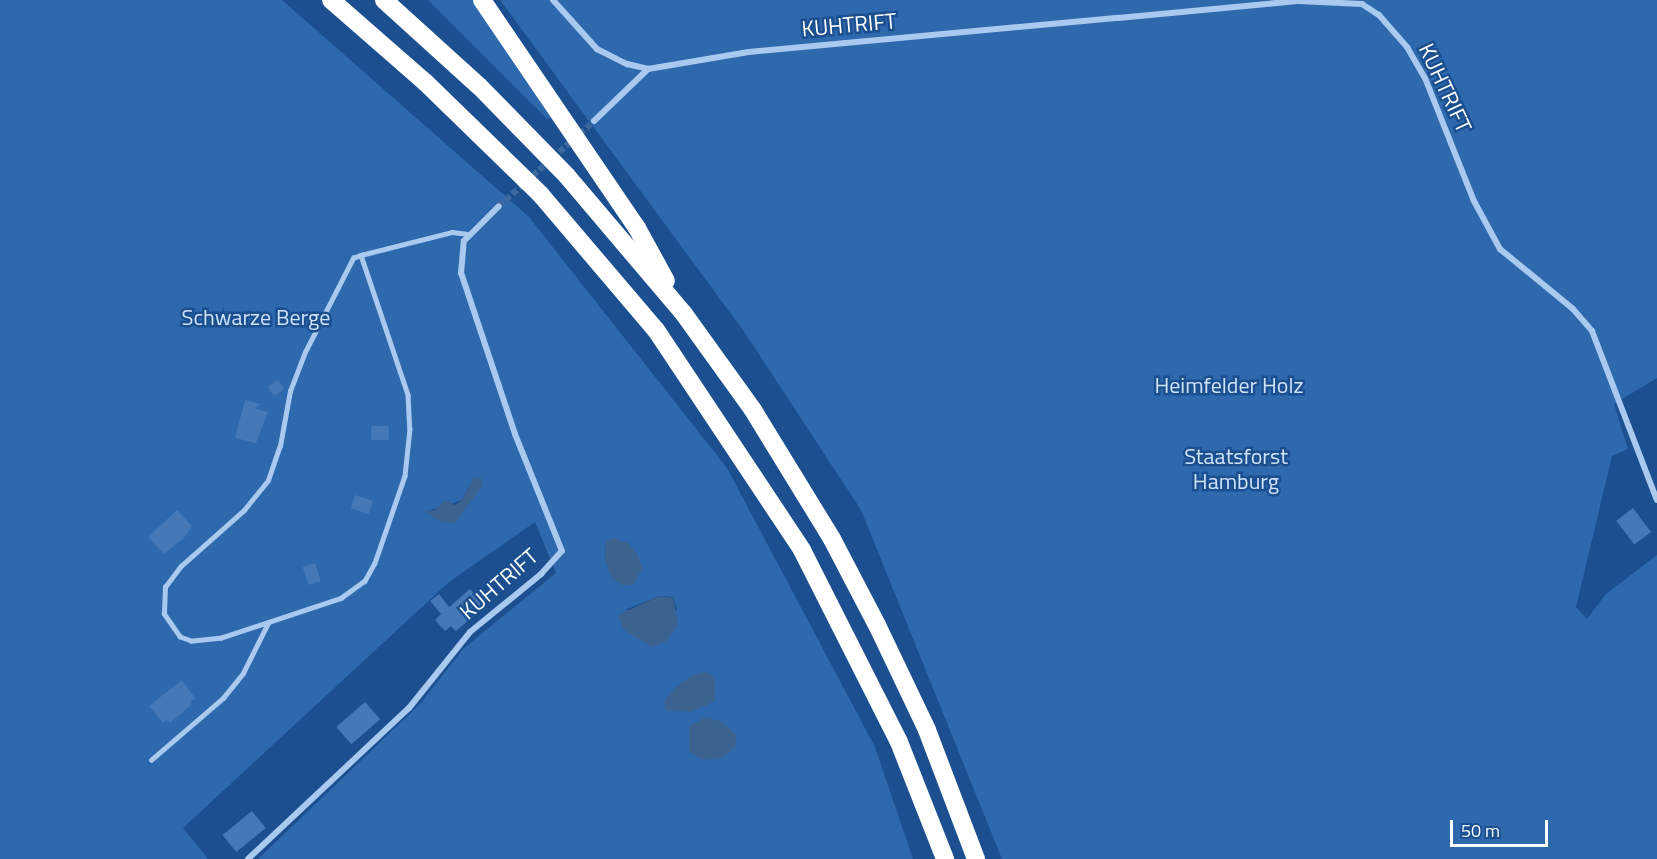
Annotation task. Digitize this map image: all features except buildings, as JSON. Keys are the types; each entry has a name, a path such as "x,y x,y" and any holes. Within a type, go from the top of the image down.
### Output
{"highway":[{"path":"331,0 425,82 542,195 656,330 802,550 899,742 945,859"},
{"path":"384,0 479,86 567,176 684,314 770,437 837,549 927,730 976,859"},
{"path":"482,0 637,228 684,314"}],"street":[{"name":"KUHTRIFT","path":"553,0 597,50 627,64 648,69 749,52 1118,18 1299,2 1362,4 1394,30 1411,54 1474,201 1500,249 1573,309 1592,331 1657,500"},
{"path":"594,121 648,69"},
{"path":"468,234 499,206"},
{"name":"KUHTRIFT","path":"248,859 409,708 470,632 542,574 562,551 515,434 463,282 461,252 468,234"}],"lane":[{"path":"361,255 408,395 410,429 405,476 365,581 342,598 222,638 191,641 170,627 164,594 169,579 244,510 268,480 280,446 290,391 305,352 353,258 361,255 452,232 468,234"},
{"path":"151,759 223,698 243,673 268,623"}],"green space":[{"name":"Schwarze Berge","path":"0,0 282,0 529,217 727,468 875,747 913,859 258,859 420,704 463,649 556,573 535,522 449,582 183,828 208,859 0,859","holes":["474,477 455,523 425,512 462,500","618,541 629,544 605,561 606,542","659,596 673,597 677,610 625,610"]},
{"path":"428,0 472,0 551,118 547,119"},
{"name":"Staatsforst Hamburg","path":"500,0 1657,0 1657,378 1614,404 1628,449 1612,456 1576,607 1587,619 1606,594 1657,555 1657,859 1002,859 861,510 745,333"}],"shaded area":[{"path":"474,477 481,478 483,485 455,523 441,522 424,511 435,510 445,500 455,505 462,500"},
{"path":"613,538 629,544 637,554 642,568 634,585 622,585 613,580 605,561 606,542"},
{"path":"659,596 673,598 678,625 666,641 652,647 624,630 618,615"},
{"path":"707,672 715,679 715,701 691,712 665,710 665,700 676,687 693,675"},
{"path":"706,717 723,722 737,736 735,747 722,758 704,760 689,752 689,726"}],"tunnel":[{"path":"499,206 594,121"}],"park label":[{"name":"Heimfelder Holz","path":"1229,386"}]}
